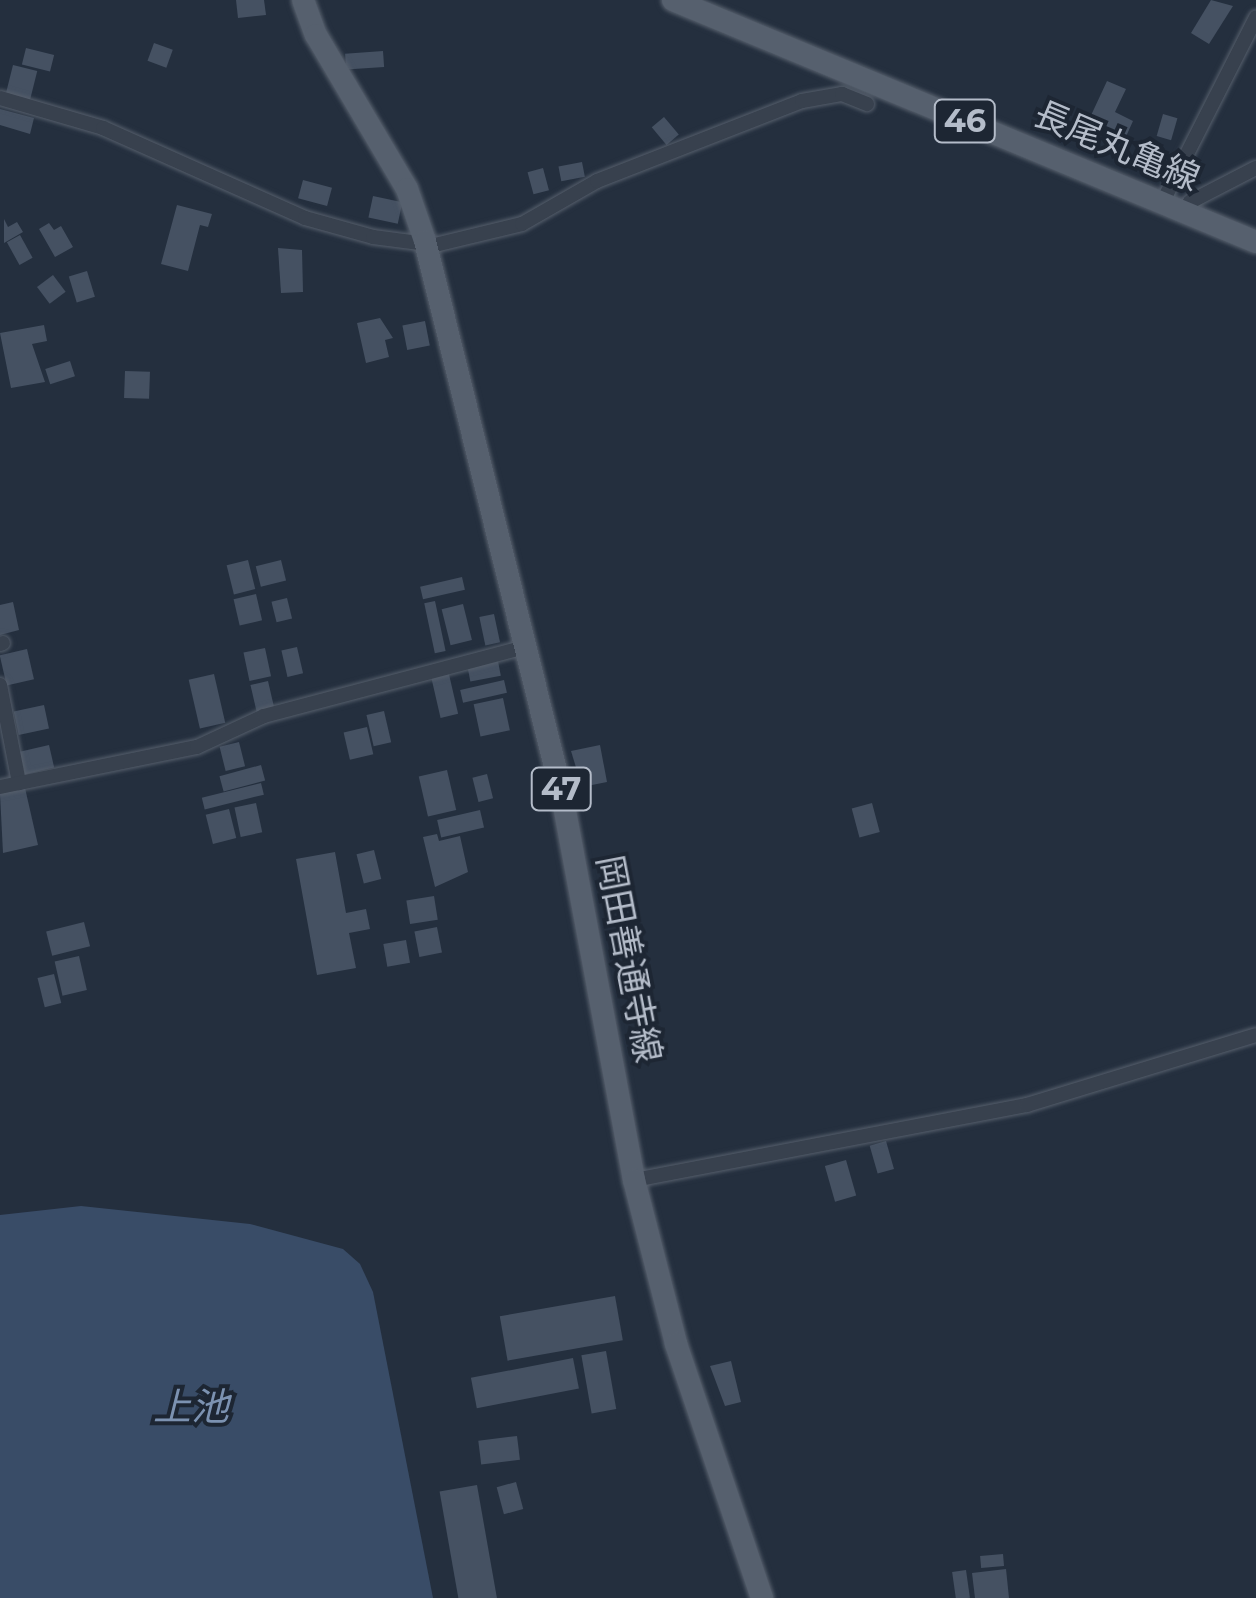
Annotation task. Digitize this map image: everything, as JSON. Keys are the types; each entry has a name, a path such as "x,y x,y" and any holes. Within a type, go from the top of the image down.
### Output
{"main road":[{"name":"岡田善通寺線","path":"303,0 316,35 407,189 425,241 562,795 634,1180 676,1344 762,1598"},
{"name":"長尾丸亀線","path":"673,0 846,84 1256,242"}],"street":[{"path":"1162,203 1256,18"},
{"path":"0,98 103,128 305,218 373,237 425,241 464,240 522,224 596,181 846,84 867,104"},
{"path":"1186,214 1190,202 1256,168"},
{"path":"0,786 198,747 282,710 524,647"},
{"path":"0,685 19,783"},
{"path":"634,1180 1027,1105 1256,1034"}],"water":[{"name":"上池","path":"81,1206 250,1224 343,1249 360,1264 373,1292 433,1598 0,1598 0,1215"}],"building":[{"path":"236,0 264,0 266,15 238,18"},
{"path":"1211,0 1233,6 1209,44 1191,33"},
{"path":"154,43 173,50 166,68 148,61"},
{"path":"26,48 54,55 50,72 22,64"},
{"path":"383,51 384,67 346,70 345,54"},
{"path":"13,65 37,71 30,102 5,96"},
{"path":"1107,81 1126,89 1115,112 1133,121 1124,141 1087,124"},
{"path":"0,109 34,118 30,134 0,125"},
{"path":"1163,114 1177,118 1171,140 1157,136"},
{"path":"664,117 679,135 667,145 652,127"},
{"path":"1146,145 1163,152 1156,168 1139,162"},
{"path":"582,162 585,177 561,181 558,167"},
{"path":"543,168 549,190 533,194 528,172"},
{"path":"303,180 332,188 327,206 298,198"},
{"path":"373,196 402,202 398,224 368,218"},
{"path":"177,205 212,214 208,227 200,225 188,271 161,264"},
{"path":"4,219 8,227 17,222 23,232 4,243"},
{"path":"49,223 54,230 61,226 73,247 55,257 39,229"},
{"path":"20,235 33,258 19,265 7,242"},
{"path":"278,248 302,250 303,292 281,293"},
{"path":"87,271 95,297 77,302 69,277"},
{"path":"53,275 66,292 50,304 37,287"},
{"path":"380,318 393,338 385,340 389,357 366,363 357,323"},
{"path":"425,321 430,346 407,350 402,325"},
{"path":"44,325 47,341 32,344 45,382 11,388 0,333"},
{"path":"70,361 75,376 50,384 45,369"},
{"path":"125,371 150,372 149,399 124,398"},
{"path":"248,560 255,589 234,594 227,565"},
{"path":"281,560 286,580 261,587 256,566"},
{"path":"462,577 465,590 423,599 420,587"},
{"path":"256,594 262,620 240,625 234,599"},
{"path":"287,598 292,618 277,622 271,602"},
{"path":"435,601 446,651 435,653 424,603"},
{"path":"13,602 19,630 0,635 0,605"},
{"path":"463,604 472,640 451,645 442,609"},
{"path":"494,614 500,642 485,645 479,617"},
{"path":"297,647 303,673 287,677 281,651"},
{"path":"265,648 271,676 250,681 243,653"},
{"path":"27,649 34,679 7,686 0,655"},
{"path":"497,656 501,676 470,682 467,662"},
{"path":"448,670 458,714 441,718 430,674"},
{"path":"214,674 225,723 200,729 189,680"},
{"path":"504,680 507,693 463,703 460,690"},
{"path":"268,681 274,708 257,712 250,685"},
{"path":"503,698 510,730 481,737 474,704"},
{"path":"44,705 49,728 19,735 14,711"},
{"path":"384,711 391,742 374,746 366,715"},
{"path":"367,727 373,754 350,760 344,732"},
{"path":"239,742 245,766 226,771 220,747"},
{"path":"49,745 54,767 25,774 20,752"},
{"path":"600,745 607,782 582,787 571,751"},
{"path":"261,765 265,780 224,792 219,776"},
{"path":"447,770 456,810 428,816 419,777"},
{"path":"487,774 493,798 478,802 472,778"},
{"path":"261,783 264,795 205,809 202,798"},
{"path":"25,788 38,845 3,853 0,794"},
{"path":"256,803 262,832 241,837 234,808"},
{"path":"872,803 880,832 859,837 852,808"},
{"path":"229,809 236,838 213,844 206,815"},
{"path":"480,810 484,828 441,837 437,820"},
{"path":"437,834 439,841 460,836 468,872 435,887 423,837"},
{"path":"374,850 381,879 364,883 357,854"},
{"path":"335,852 346,913 366,909 370,929 349,933 356,968 317,975 296,859"},
{"path":"434,896 438,920 410,924 406,900"},
{"path":"84,922 90,946 52,956 46,931"},
{"path":"437,927 442,953 419,957 414,931"},
{"path":"406,940 410,963 387,967 383,944"},
{"path":"79,956 87,990 63,996 55,962"},
{"path":"54,974 61,1003 45,1007 38,978"},
{"path":"886,1141 894,1169 878,1174 870,1146"},
{"path":"846,1160 856,1196 835,1202 825,1166"},
{"path":"615,1296 623,1340 508,1361 500,1316"},
{"path":"606,1351 616,1409 592,1413 581,1355"},
{"path":"573,1358 579,1388 477,1408 471,1378"},
{"path":"731,1361 741,1402 725,1406 710,1366"},
{"path":"517,1436 520,1460 481,1465 478,1441"},
{"path":"516,1482 523,1509 504,1514 497,1487"},
{"path":"477,1485 497,1598 458,1598 440,1492"},
{"path":"1003,1554 1004,1566 981,1568 980,1556"},
{"path":"1006,1569 1009,1598 975,1598 972,1573"},
{"path":"966,1570 970,1598 956,1598 952,1572"}]}
